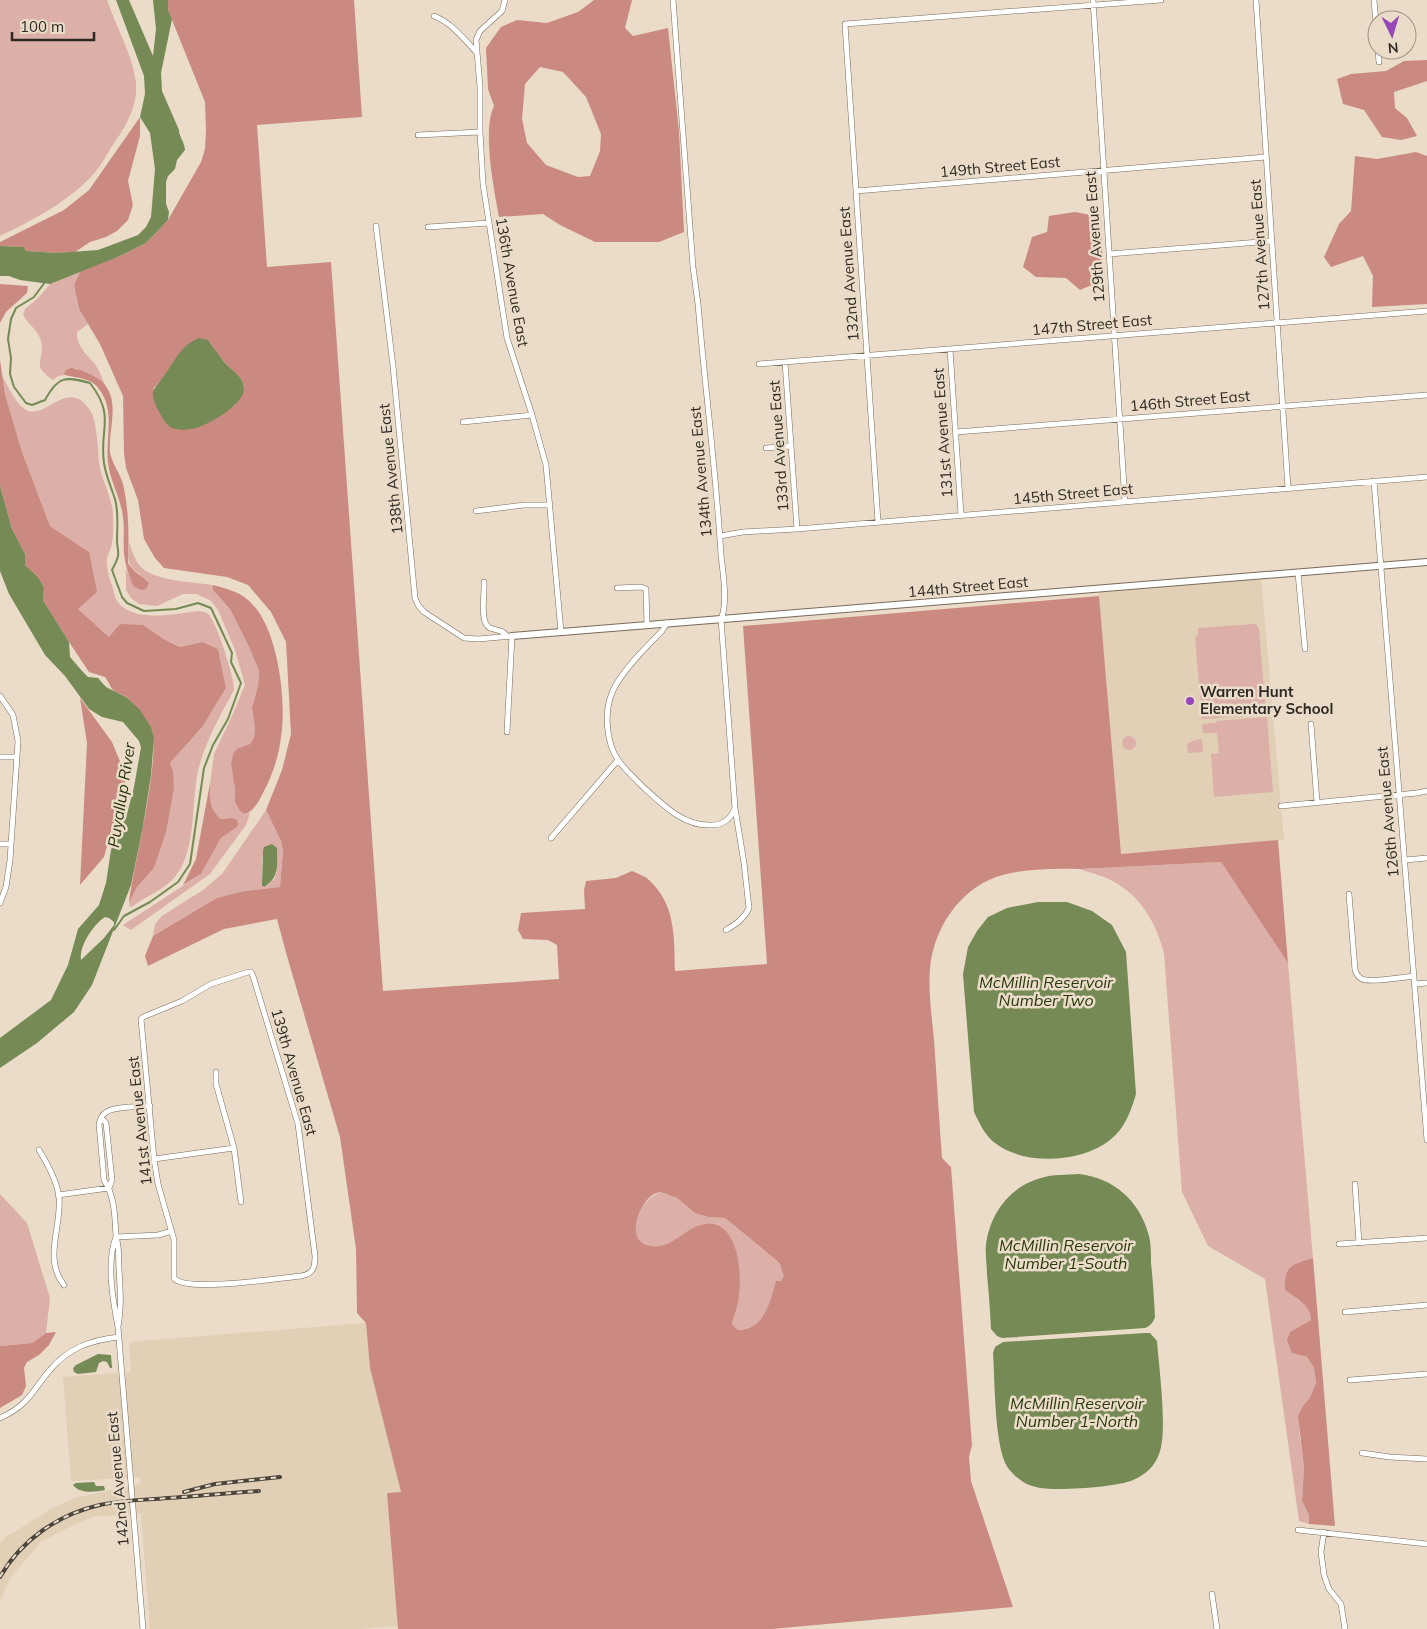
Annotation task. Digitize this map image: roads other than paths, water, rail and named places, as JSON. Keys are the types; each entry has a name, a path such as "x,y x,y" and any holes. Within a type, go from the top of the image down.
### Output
{"street":[{"name":"136th Avenue East","path":"505,0 502,11 478,35 476,40 483,184 508,342 546,465 560,632"},
{"name":"134th Avenue East","path":"673,0 693,267 720,536 724,613 722,620 735,808 749,908 737,924 726,930"},
{"path":"1093,3 1161,0"},
{"name":"127th Avenue East","path":"1256,0 1288,488"},
{"name":"132nd Avenue East","path":"878,522 845,24 1093,3"},
{"name":"129th Avenue East","path":"1093,3 1125,502"},
{"path":"434,16 444,20 455,29 477,53"},
{"path":"418,134 480,132"},
{"name":"149th Street East","path":"856,191 1266,157"},
{"path":"428,227 489,222"},
{"name":"138th Avenue East","path":"376,226 397,405 414,592 418,606 427,615 464,638 478,639 510,636"},
{"path":"1109,254 1272,241"},
{"name":"147th Street East","path":"759,364 1427,310"},
{"name":"131st Avenue East","path":"950,349 961,516"},
{"name":"133rd Avenue East","path":"785,362 797,529"},
{"name":"146th Street East","path":"956,432 1427,394"},
{"path":"464,422 532,415"},
{"path":"766,448 791,446"},
{"name":"145th Street East","path":"720,536 1427,477"},
{"name":"126th Avenue East","path":"1374,481 1427,1140"},
{"path":"476,511 550,505"},
{"name":"144th Street East","path":"510,636 1427,562"},
{"path":"1298,573 1304,649"},
{"path":"484,582 483,617 485,624 491,629 502,631 510,636 507,732"},
{"path":"617,588 641,587 646,589 647,625"},
{"path":"667,623 622,676 611,693 608,710 611,745 618,760 636,780 667,808 690,822 698,825 717,825 727,821 735,808"},
{"path":"0,696 13,715 18,741 11,844 6,887 0,902"},
{"path":"1311,724 1317,802"},
{"path":"0,757 16,757"},
{"path":"551,838 618,760"},
{"path":"1281,806 1427,791"},
{"path":"0,844 11,844"},
{"path":"1405,860 1427,858"},
{"path":"1349,894 1355,970 1359,976 1364,980 1414,976"},
{"name":"139th Avenue East","path":"143,1017 182,1001 211,984 241,973 251,972 298,1124 315,1256 313,1270 307,1275 217,1285 180,1283 176,1280"},
{"path":"1415,984 1427,983"},
{"name":"141st Avenue East","path":"143,1017 141,1024 154,1159 158,1184 175,1247 174,1274 176,1280"},
{"path":"216,1072 216,1084 234,1148 241,1202"},
{"name":"142nd Avenue East","path":"143,1629 118,1327 122,1308 118,1265 120,1247 116,1237 116,1222 110,1188 112,1180 106,1123 102,1118 106,1112 113,1109 150,1106"},
{"path":"154,1159 234,1148"},
{"path":"39,1150 50,1171 58,1195 54,1254 57,1274 64,1285"},
{"path":"1355,1184 1359,1243"},
{"path":"58,1195 110,1188"},
{"path":"116,1237 158,1235 172,1231"},
{"path":"1339,1244 1427,1238"},
{"path":"1345,1312 1427,1305"},
{"path":"0,1418 26,1402 49,1371 69,1352 94,1341 119,1338"},
{"path":"1350,1380 1427,1374"},
{"path":"1362,1453 1390,1458 1427,1459"},
{"path":"1298,1530 1427,1544"},
{"path":"1324,1532 1321,1552 1324,1575 1329,1589 1341,1604 1345,1629"},
{"path":"1212,1594 1217,1629"}],"water":[{"path":"116,0 129,0 153,56 156,29 153,0 168,0 168,10 172,19 161,73 162,91 179,130 185,150 177,160 175,169 168,176 166,182 168,220 146,243 120,256 50,284 0,276 0,246 24,247 26,251 57,253 98,250 138,235 146,227 151,217 155,169 150,133 140,117 145,94 144,76"},
{"path":"199,338 208,340 224,362 240,377 244,389 243,395 233,407 199,427 182,430 175,429 167,425 158,410 153,398 154,390 176,357 187,345"},
{"path":"0,486 12,529 25,554 25,565 38,577 44,587 43,600 69,642 70,657 88,677 98,678 106,687 126,697 140,710 151,727 154,738 151,776 131,885 92,985 74,1012 37,1043 0,1068 0,1038 51,1000 68,965 78,929 99,905 106,883 111,850 117,833 126,818 141,747 139,741 123,722 102,717 89,709 65,676 45,655 9,594 0,571","holes":["105,917 114,922 114,925 104,938 81,960 82,948 92,930"]},
{"path":"272,844 277,848 277,865 273,879 264,887 262,885 263,851 264,847"},
{"name":"McMillin Reservoir Number Two","path":"1038,902 1067,902 1092,911 1112,925 1126,952 1136,1094 1124,1125 1110,1140 1098,1148 1084,1153 1053,1159 1021,1155 995,1143 988,1137 974,1112 963,974 968,947 988,917 1007,908"},
{"name":"McMillin Reservoir Number 1-South","path":"1079,1174 1103,1180 1124,1193 1145,1223 1150,1242 1155,1317 1153,1321 1145,1328 1002,1338 997,1336 991,1329 986,1244 988,1233 997,1212 1011,1194 1030,1182 1050,1176"},
{"name":"McMillin Reservoir Number 1-North","path":"1150,1333 1157,1341 1163,1431 1159,1454 1149,1470 1142,1476 1125,1483 1085,1488 1056,1489 1036,1487 1017,1477 1008,1468 1000,1445 995,1396 993,1353 995,1347 1003,1342"},
{"path":"98,1354 111,1355 112,1368 110,1368 107,1362 103,1361 99,1363 96,1372 78,1374 74,1372 73,1368 76,1365"},
{"path":"94,1482 96,1486 104,1486 105,1490 84,1491 73,1485 76,1483"}],"waterway":[{"path":"45,282 34,297 16,308 11,319 8,339 11,358 10,374 14,387 26,403 32,405 45,400 54,386 63,380 74,379 90,383 98,395 105,414 104,463 115,499 117,515 118,554 112,570 122,597 127,603 144,611 176,609 198,603 211,608 232,653 231,662 241,683 228,719 213,745 204,768 190,864 178,882 150,902 124,916 114,930"}],"railway":[{"path":"184,1492 215,1484 280,1477"},
{"path":"0,1577 19,1551 42,1530 85,1509 125,1501 259,1491"}],"place":[{"name":"Warren Hunt Elementary School","path":"1190,701"}],"water label":[{"name":"Puyallup River","path":"121,795"}]}
